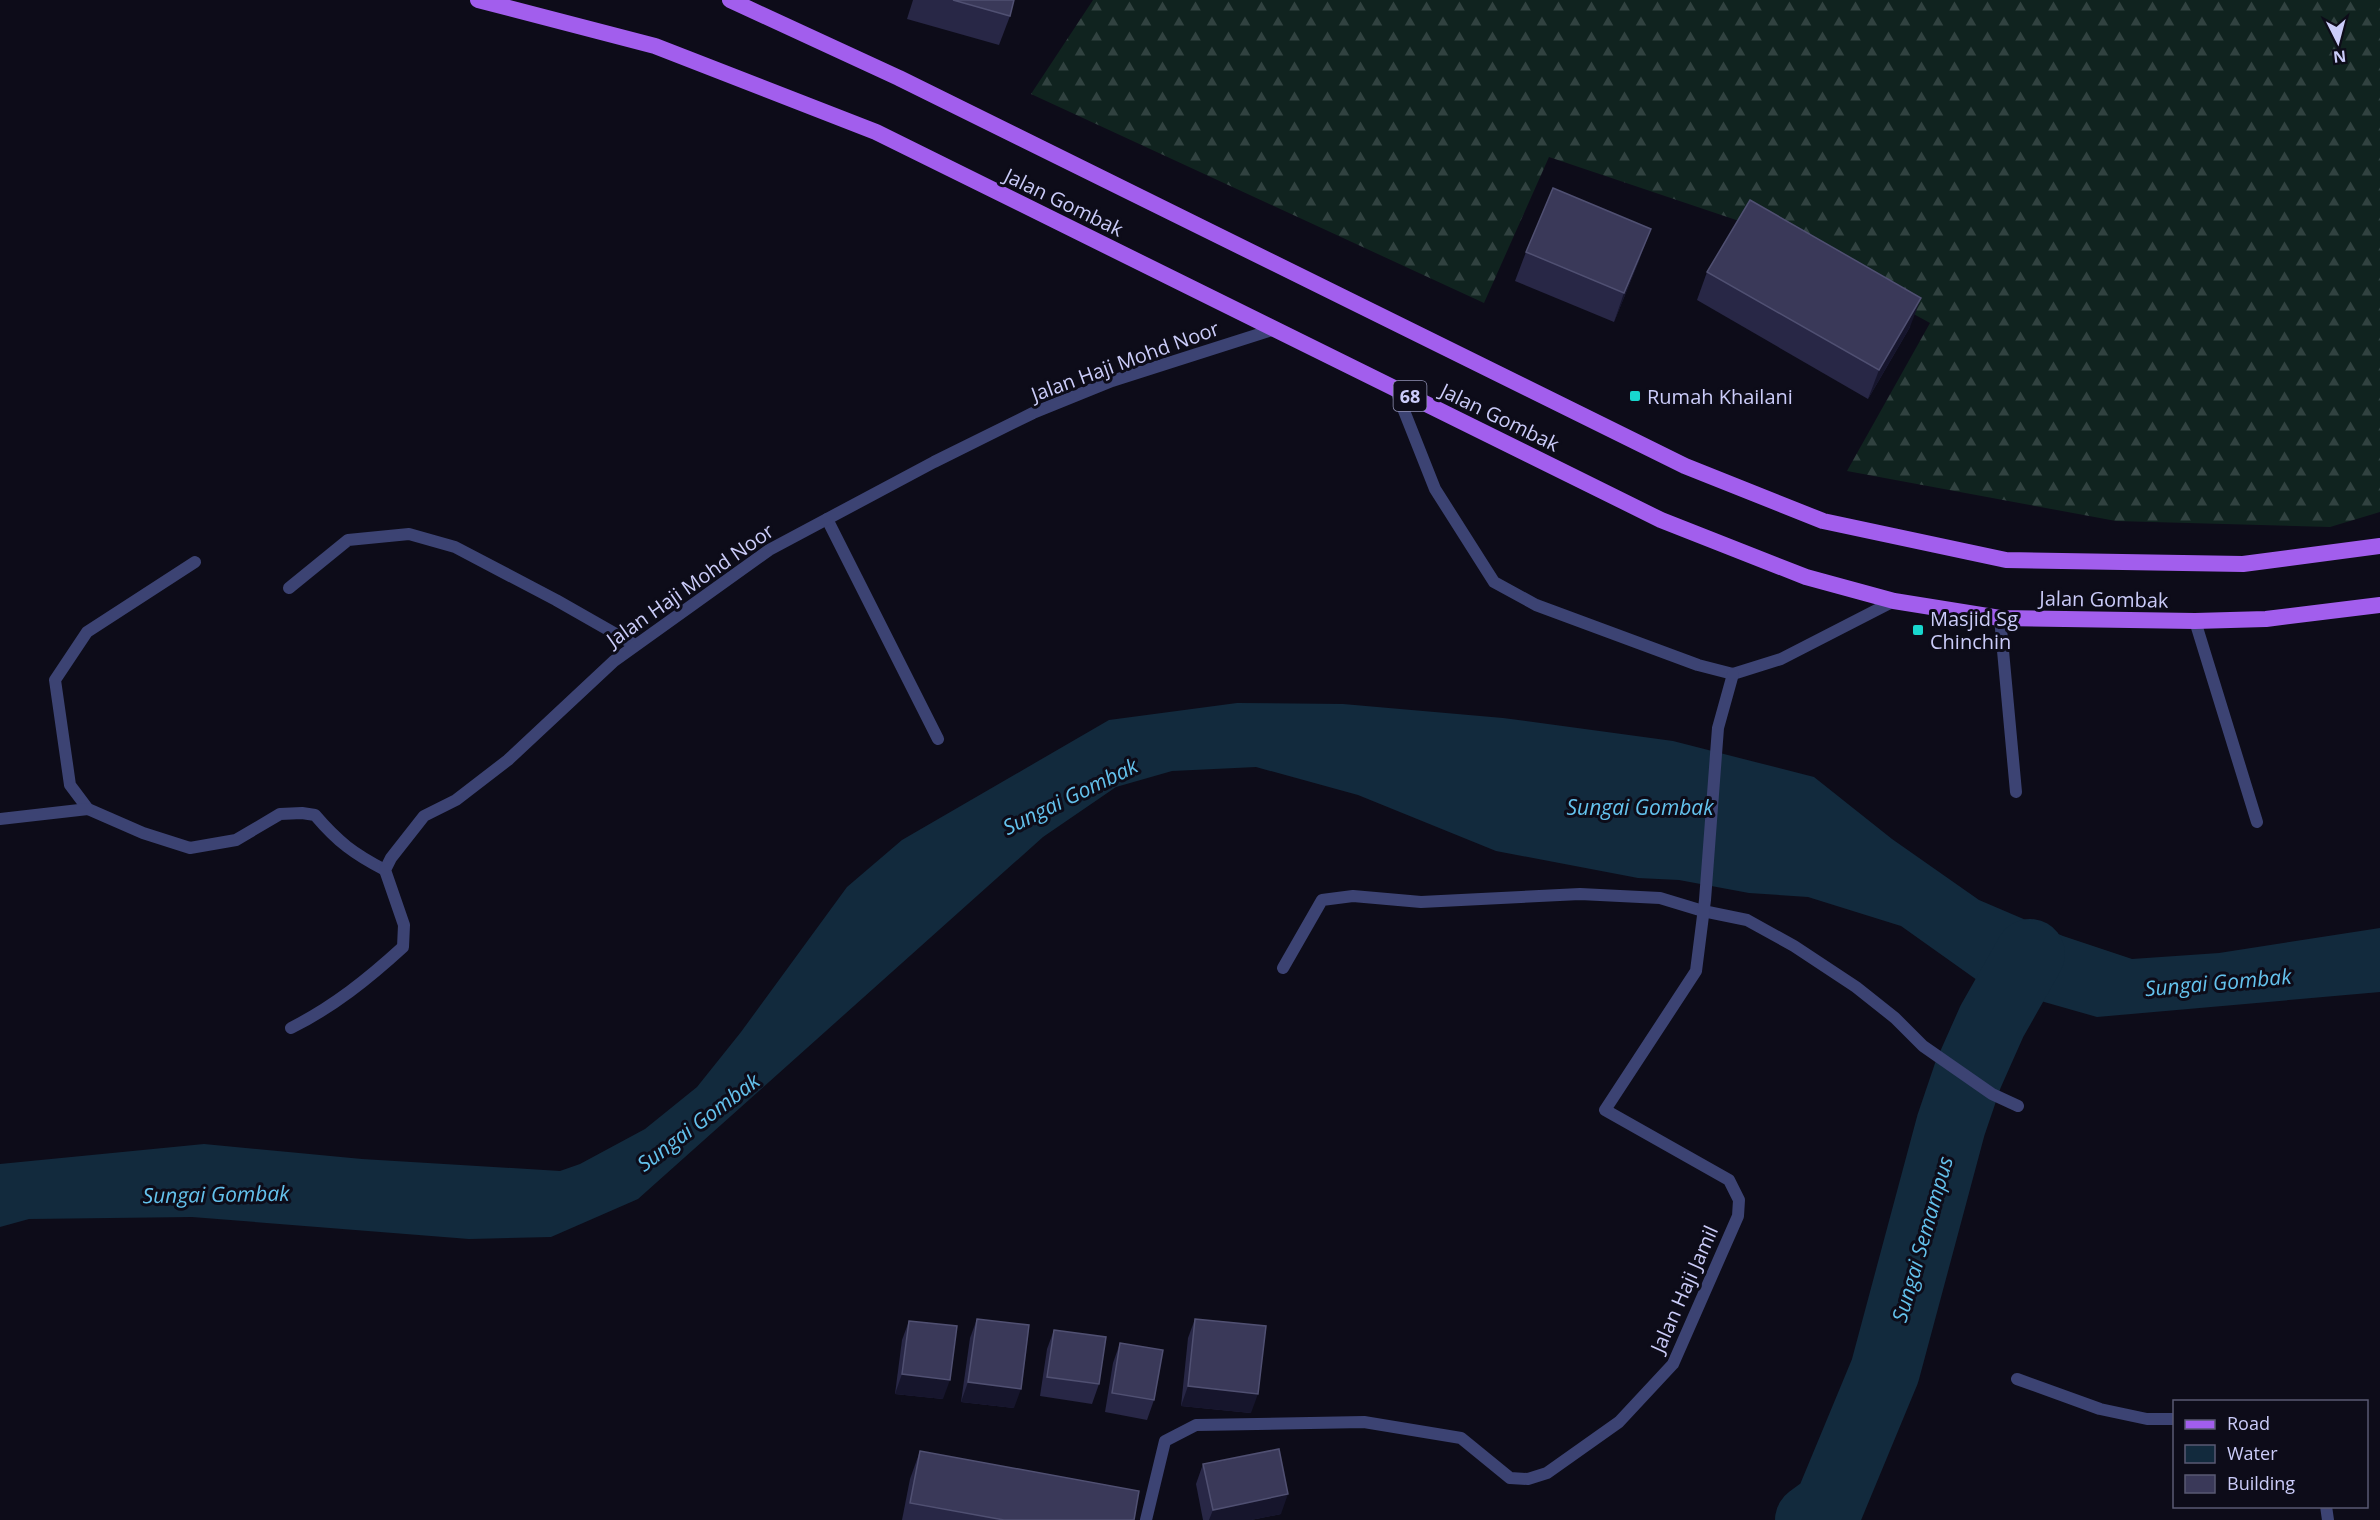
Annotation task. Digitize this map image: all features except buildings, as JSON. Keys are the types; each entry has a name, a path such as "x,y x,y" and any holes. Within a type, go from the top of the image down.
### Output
{"main road":[{"name":"Jalan Gombak","path":"478,0 655,45 876,132 1661,520 1806,577 1894,601 2000,618 2195,621 2266,619 2380,605"},
{"name":"Jalan Gombak","path":"730,0 899,78 1685,466 1823,521 2006,560 2243,564 2380,546"}],"street":[{"name":"Jalan Haji Mohd Noor","path":"385,870 391,858 424,816 456,800 508,760 615,661 769,550 934,462 1033,413 1112,381 1275,329"},
{"path":"1395,388 1435,489 1494,582 1545,609 1698,665 1733,674 1780,658 1894,601"},
{"path":"827,519 938,739"},
{"path":"289,588 348,540 409,534 455,547 635,645"},
{"path":"195,562 87,632 55,680 70,785 88,809 143,833 190,848 236,840 280,814 315,814 354,854 385,870 404,926 403,947 359,987 291,1028"},
{"path":"2000,618 2016,792"},
{"path":"2195,621 2257,822"},
{"path":"1704,906 1718,728 1733,674"},
{"path":"0,819 88,809"},
{"path":"1283,969 1322,900 1353,896 1421,902 1580,894 1660,898 1704,906 1747,920 1794,946 1872,1000 1895,1018 1923,1046 1992,1094 2018,1106"},
{"name":"Jalan Haji Jamil","path":"1146,1520 1165,1441 1196,1425 1364,1422 1461,1438 1510,1478 1528,1479 1547,1473 1620,1422 1673,1364 1738,1216 1740,1200 1729,1180 1605,1110 1696,971 1704,906"},
{"path":"2017,1379 2100,1408 2146,1419 2173,1419"}],"green space":[{"path":"1093,0 2380,0 2380,512 2330,527 2116,521 1847,471 1930,323 1754,226 1549,157 1484,303 1031,94"}],"water":[{"name":"Sungai Gombak","path":"1237,703 1343,704 1503,718 1673,741 1814,777 1892,839 1979,900 2063,936 2132,959 2219,953 2380,928 2380,992 2097,1017 1984,985 1901,926 1808,897 1749,893 1679,880 1638,878 1496,851 1358,795 1256,767 1172,771 1116,787 1043,837 638,1199 551,1237 469,1239 192,1217 29,1219 0,1227 0,1164 204,1144 362,1159 560,1171 580,1164 645,1129 697,1087 741,1032 847,887 902,840 1109,720"}],"waterway":[{"name":"Sungai Semampus","path":"1810,1520 1829,1506 1885,1371 1951,1125 1968,1075 1992,1021 2030,954"}],"place":[{"name":"Rumah Khailani","path":"1635,396"},
{"name":"Masjid Sg Chinchin","path":"1918,630"}]}
